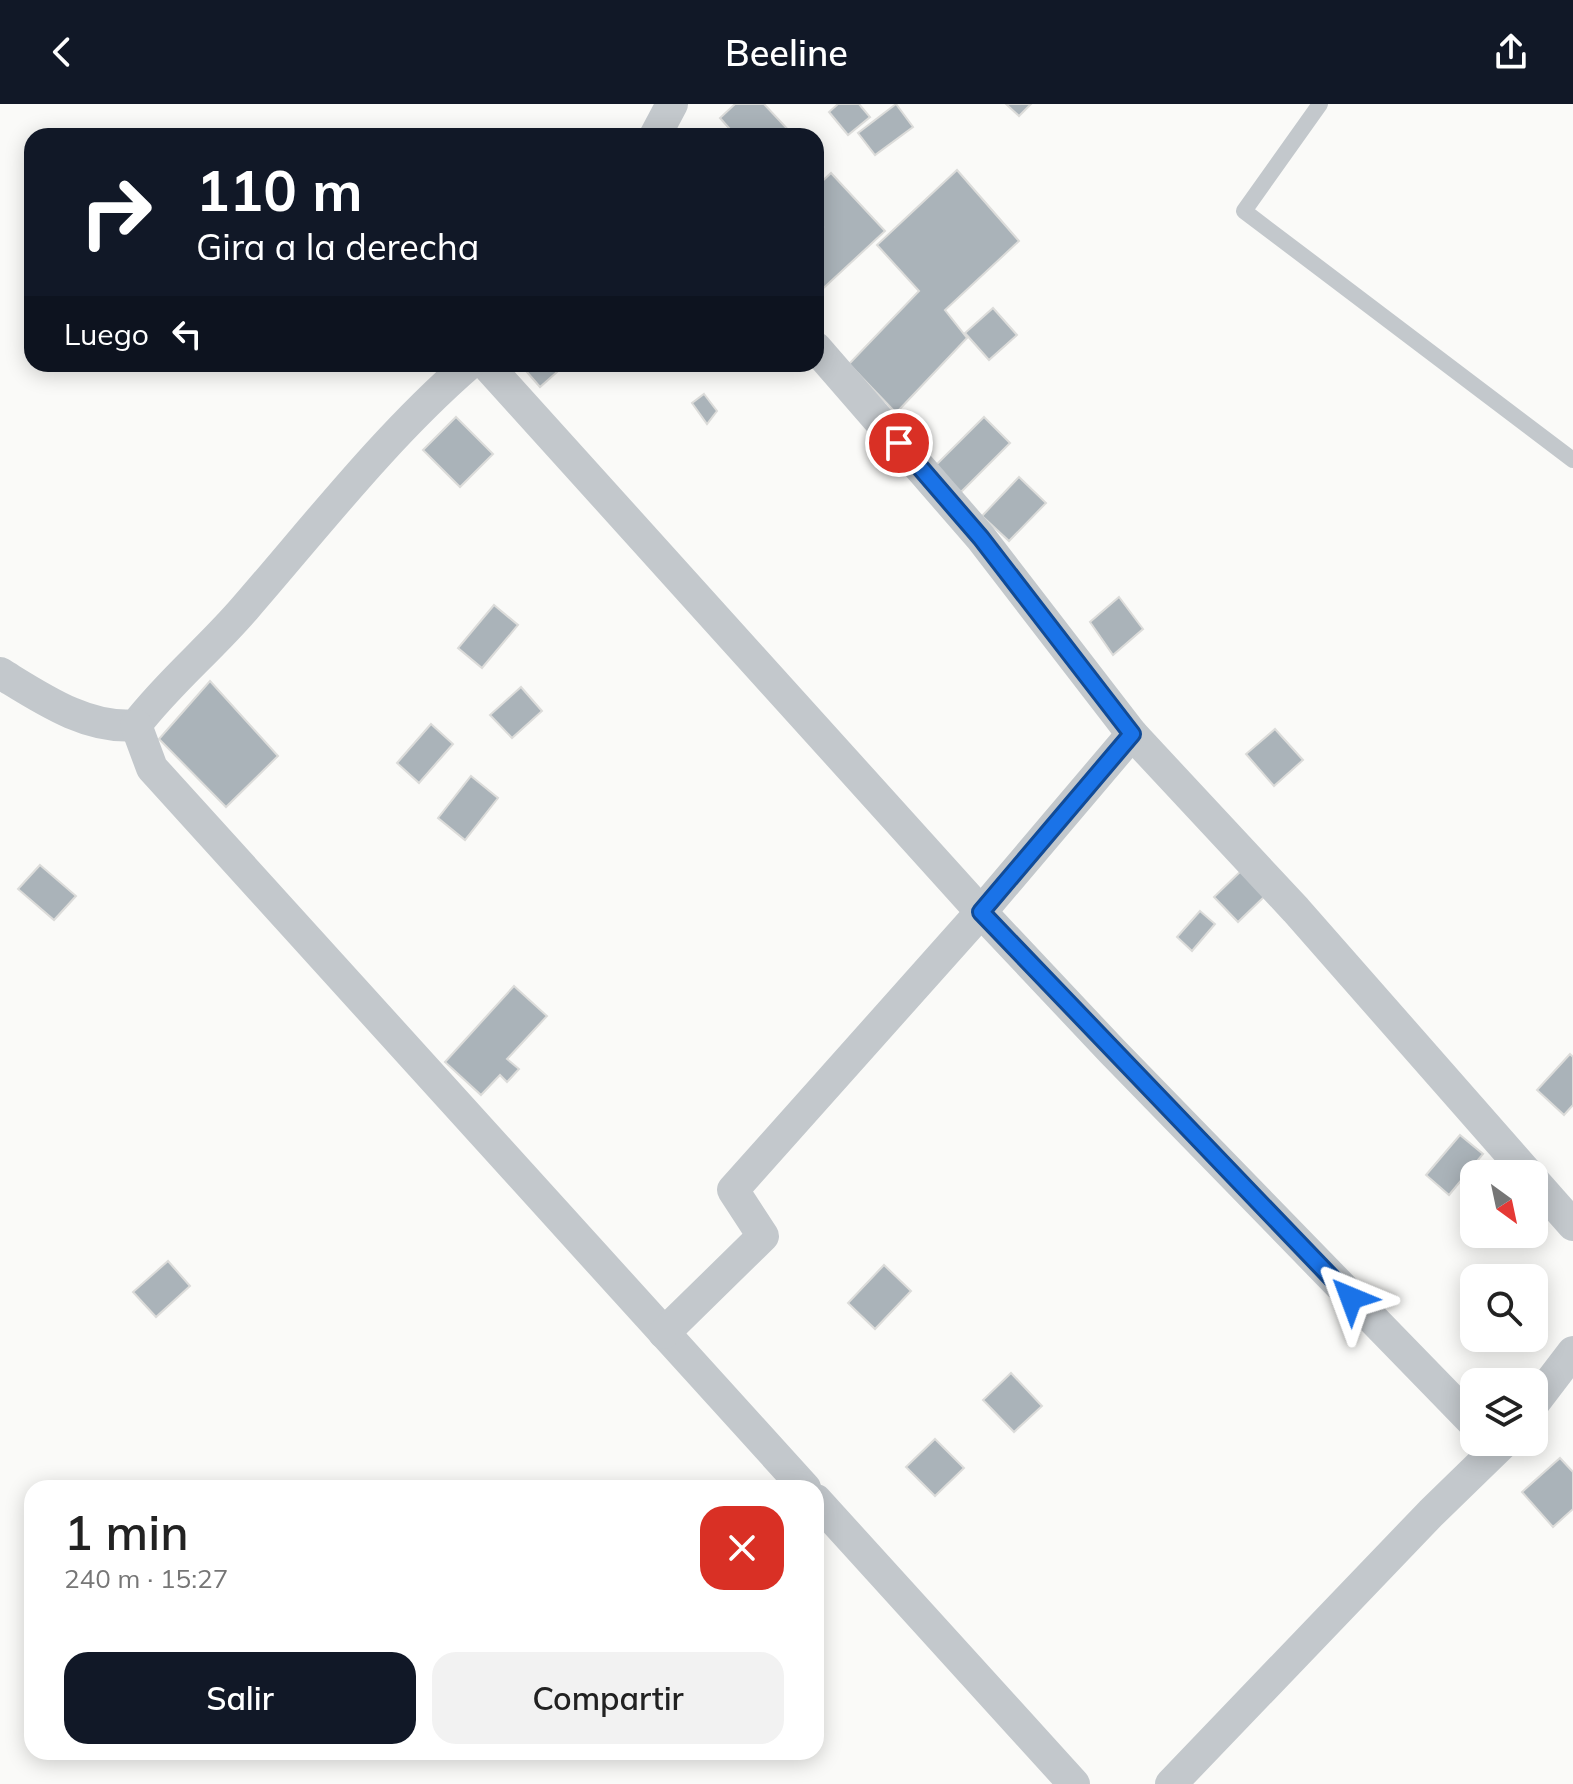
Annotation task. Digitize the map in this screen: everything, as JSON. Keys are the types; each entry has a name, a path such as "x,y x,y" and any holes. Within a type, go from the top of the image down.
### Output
{"street":[{"path":"659,128 672,104"},
{"path":"824,357 981,538 1132,734 1296,910 1516,1160"},
{"path":"136,725 164,688 242,612 375,460 461,372"},
{"path":"493,372 981,912 1460,1409"},
{"path":"0,673 82,718 101,725 136,725"},
{"path":"136,725 152,768 798,1480"},
{"path":"664,1333 763,1236 733,1190 981,912 1132,734"},
{"path":"1548,1197 1573,1225"},
{"path":"1548,1385 1573,1352"},
{"path":"1171,1784 1487,1456"},
{"path":"824,1509 1074,1784"}],"lane":[{"path":"1320,104 1244,211 1573,460"}],"building":[{"path":"735,104 764,104 786,128 729,128 720,118"},
{"path":"838,104 859,104 870,117 848,135 829,112"},
{"path":"896,104 913,127 875,155 858,133"},
{"path":"1006,104 1031,104 1019,116"},
{"path":"957,170 1019,241 945,310 967,338 896,413 849,364 919,291 877,245"},
{"path":"831,173 885,231 824,288 824,180"},
{"path":"993,308 1017,335 989,360 965,333"},
{"path":"527,372 557,372 540,387"},
{"path":"704,394 717,411 707,424 692,403"},
{"path":"456,417 493,454 460,487 423,450"},
{"path":"984,417 1010,443 961,492 935,466"},
{"path":"1019,477 1046,503 1009,541 982,516"},
{"path":"1119,597 1143,629 1113,655 1090,622"},
{"path":"494,605 518,625 482,668 458,648"},
{"path":"210,681 278,756 226,807 159,739"},
{"path":"521,687 542,711 512,738 490,715"},
{"path":"431,724 453,744 419,783 397,763"},
{"path":"1275,729 1303,760 1274,786 1246,754"},
{"path":"471,776 498,798 465,840 438,818"},
{"path":"40,865 76,896 54,920 18,889"},
{"path":"1243,869 1267,894 1238,922 1214,897"},
{"path":"1200,911 1215,924 1192,951 1177,937"},
{"path":"514,986 547,1016 507,1059 519,1069 507,1082 500,1075 481,1095 445,1062"},
{"path":"1570,1054 1573,1057 1573,1105 1564,1115 1537,1090"},
{"path":"1460,1135 1483,1154 1478,1160 1460,1160 1460,1182 1449,1195 1426,1175"},
{"path":"168,1261 190,1286 156,1317 133,1292"},
{"path":"884,1265 911,1291 875,1329 848,1303"},
{"path":"1011,1373 1042,1406 1014,1432 983,1400"},
{"path":"935,1439 964,1468 935,1496 906,1467"},
{"path":"1560,1458 1573,1472 1573,1509 1553,1527 1522,1492"}],"route":[{"path":"899,443 981,538 1132,734 981,912 1351,1298"}]}
